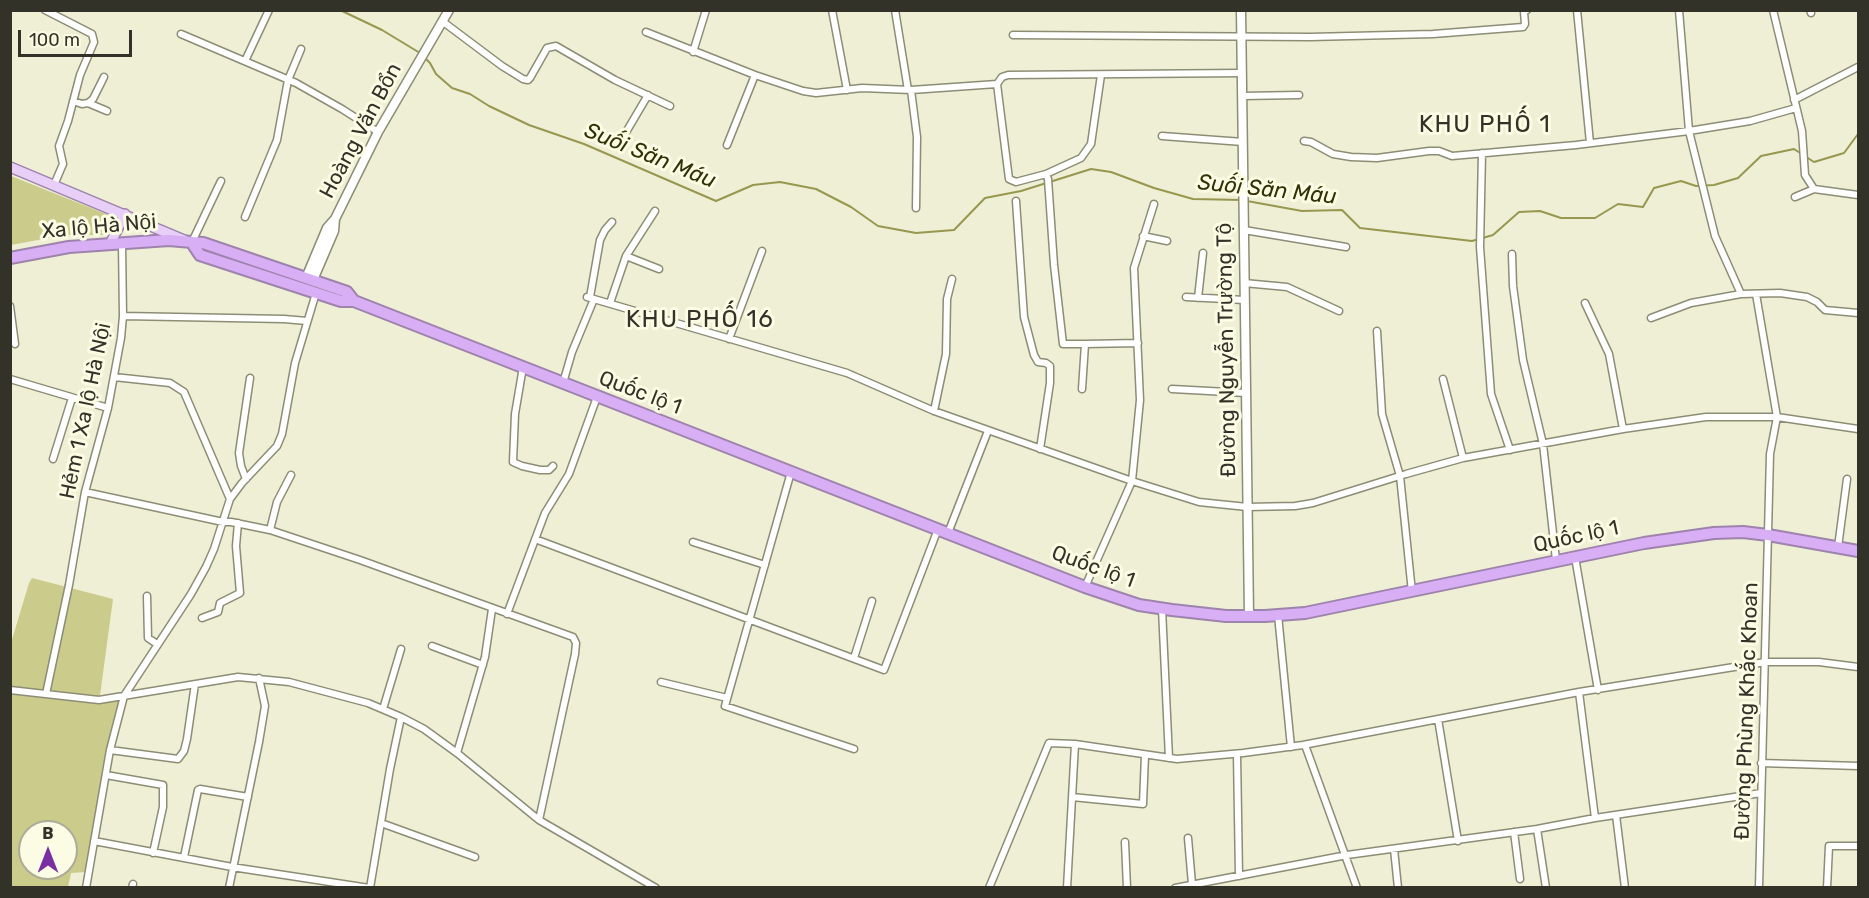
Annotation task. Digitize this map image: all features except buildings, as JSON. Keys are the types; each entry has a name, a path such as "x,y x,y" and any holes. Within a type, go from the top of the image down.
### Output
{"highway":[{"name":"Xa lộ Hà Nội","path":"10,258 69,247 169,240 192,243"},
{"name":"Quốc lộ 1","path":"192,243 200,255 311,285 341,302 354,301 1085,587 1162,609 1249,616 1305,613 1556,560 1688,536 1743,532 1858,551"}],"main road":[{"name":"Hoàng Văn Bổn","path":"311,285 327,228 335,219 378,132 449,10"},
{"name":"Đường Nguyễn Trường Tộ","path":"1241,10 1249,616"},
{"path":"10,167 192,243"},
{"path":"110,244 125,214"}],"street":[{"path":"45,10 94,37 59,146 63,164 54,185"},
{"path":"245,61 269,10"},
{"path":"693,52 706,10"},
{"path":"832,10 847,90"},
{"path":"895,10 917,137 916,208"},
{"path":"1013,35 1241,37 1433,34 1523,27 1527,10"},
{"path":"1577,10 1590,143"},
{"path":"1679,10 1689,131 1715,236 1741,294"},
{"path":"1773,10 1802,131 1804,175 1814,189"},
{"path":"442,21 523,79 531,78 547,48 556,46 615,80 670,105"},
{"path":"646,32 693,52 803,92 816,93 862,88 910,90 997,84"},
{"path":"181,34 288,80 342,109 378,132"},
{"path":"245,217 277,140 288,80 301,49"},
{"path":"1794,100 1858,67"},
{"path":"1101,75 1091,144 1081,158 1046,177 1016,182 1009,179 997,84 1002,77 1008,75 1242,73"},
{"path":"727,145 755,75"},
{"path":"73,101 88,103 93,99 104,77"},
{"path":"622,139 648,95"},
{"path":"1242,96 1299,95"},
{"path":"88,103 108,111"},
{"path":"1304,141 1311,142 1333,154 1363,158 1395,157 1429,150 1452,156 1689,131 1750,122 1796,108"},
{"path":"1162,136 1243,142"},
{"path":"1482,153 1480,247 1491,394 1510,450"},
{"path":"1046,177 1063,344 1138,343"},
{"path":"192,243 221,181"},
{"path":"1795,197 1814,189 1858,195"},
{"path":"1016,201 1024,317 1034,355 1038,362 1050,366 1050,383 1040,449"},
{"path":"1085,587 1132,481 1140,400 1134,267 1154,204"},
{"path":"610,303 626,256 655,211"},
{"path":"563,383 590,298 600,240 612,222"},
{"path":"1244,230 1346,247"},
{"path":"1143,236 1167,241"},
{"name":"Hẻm 1 Xa lộ Hà Nội","path":"46,694 69,585 85,492 114,377 123,316 123,243"},
{"path":"729,339 762,251"},
{"path":"1198,298 1203,253"},
{"path":"1512,254 1513,286 1523,360 1544,444 1556,560"},
{"path":"626,256 659,269"},
{"path":"934,411 946,354 947,299 952,279"},
{"path":"1244,283 1287,287 1339,311"},
{"path":"86,888 110,750 124,696 191,594 206,567 230,499 246,478 277,446 282,434 293,373 307,321 311,285"},
{"path":"1651,318 1691,303 1741,294 1780,293 1807,297 1817,302 1825,310 1858,314"},
{"path":"1756,294 1777,417"},
{"path":"1186,297 1245,300"},
{"path":"590,298 847,373 934,411 1132,481 1199,502 1248,507 1295,506 1313,503 1463,459 1623,429 1706,417 1777,417 1858,429"},
{"path":"1585,303 1609,354 1623,429"},
{"path":"10,306 15,344"},
{"path":"123,316 307,321"},
{"path":"1377,331 1382,414 1400,476 1412,592"},
{"path":"1082,389 1085,344"},
{"path":"523,367 515,414 513,462 540,470 549,470 553,465"},
{"path":"114,377 170,383 184,392 230,499"},
{"path":"246,478 239,453 250,378"},
{"path":"10,379 108,408"},
{"path":"1443,380 1463,459"},
{"path":"1172,389 1246,393"},
{"path":"507,614 545,513 569,474 597,397"},
{"path":"53,459 72,398"},
{"name":"Đường Phùng Khắc Khoan","path":"1759,888 1770,454 1777,417"},
{"path":"535,539 884,669 988,430"},
{"path":"791,472 726,707 854,749"},
{"path":"270,530 277,502 291,475"},
{"path":"1838,547 1847,479"},
{"path":"85,492 270,530 573,637 576,643 539,820"},
{"path":"202,618 218,612 220,603 240,593 236,546 238,523"},
{"path":"693,542 765,565"},
{"path":"1575,557 1598,690"},
{"path":"147,596 148,638 157,644"},
{"path":"854,658 872,601"},
{"path":"457,753 483,665 492,609"},
{"path":"1162,609 1169,758"},
{"path":"1278,615 1291,747"},
{"path":"432,646 483,665"},
{"path":"383,709 401,650"},
{"path":"989,888 1049,743 1075,744 1177,759 1237,754 1305,745 1579,692 1764,662 1819,662 1858,667"},
{"path":"10,690 99,700 238,677 259,678 289,682 383,709 424,729 539,820 656,888"},
{"path":"229,888 265,706 259,678"},
{"path":"661,682 727,698"},
{"path":"110,750 178,759 184,751 187,739 195,684"},
{"path":"1579,692 1594,818"},
{"path":"94,841 232,867 370,888 401,717"},
{"path":"1438,719 1458,841"},
{"path":"1067,888 1075,744"},
{"path":"1305,745 1347,855 1357,888"},
{"path":"1237,754 1239,876"},
{"path":"1072,797 1143,804 1145,755"},
{"path":"1761,763 1858,766"},
{"path":"106,775 163,785 162,807 153,853"},
{"path":"184,857 198,790 248,796"},
{"path":"1175,888 1347,855 1458,841 1761,793"},
{"path":"1616,815 1625,888"},
{"path":"381,823 475,857"},
{"path":"1537,829 1546,888"},
{"path":"1514,832 1520,879"},
{"path":"1188,838 1192,884"},
{"path":"1125,842 1127,888"},
{"path":"1827,888 1829,846 1858,846"},
{"path":"1394,849 1398,888"}],"green space":[{"path":"11,176 111,216 114,221 113,225 107,234 103,235 65,235 11,245"},
{"path":"32,578 113,599 99,703 120,699 108,749 86,872 78,873 78,820 18,820 18,880 70,880 68,887 11,888 11,643"}],"waterway":[{"name":"Suối Săn Máu","path":"340,10 382,30 420,53"},
{"name":"Suối Săn Máu","path":"424,57 436,74 452,88 470,94 529,125 584,144 716,201 753,185 780,182 816,189 851,207 878,226 916,233 954,230 985,198 1021,191 1091,169 1111,172 1193,199 1242,200"},
{"name":"Suối Săn Máu","path":"1247,201 1302,211 1342,210 1360,228 1472,241 1493,235 1519,212 1540,211 1561,218 1595,218 1618,204 1643,207 1654,188 1681,181 1696,186 1714,185 1738,178 1761,156 1794,149 1814,162 1844,153 1858,134"}],"district":[{"name":"KHU PHỐ 1","path":"1485,125"},
{"name":"KHU PHỐ 16","path":"700,320"}]}
